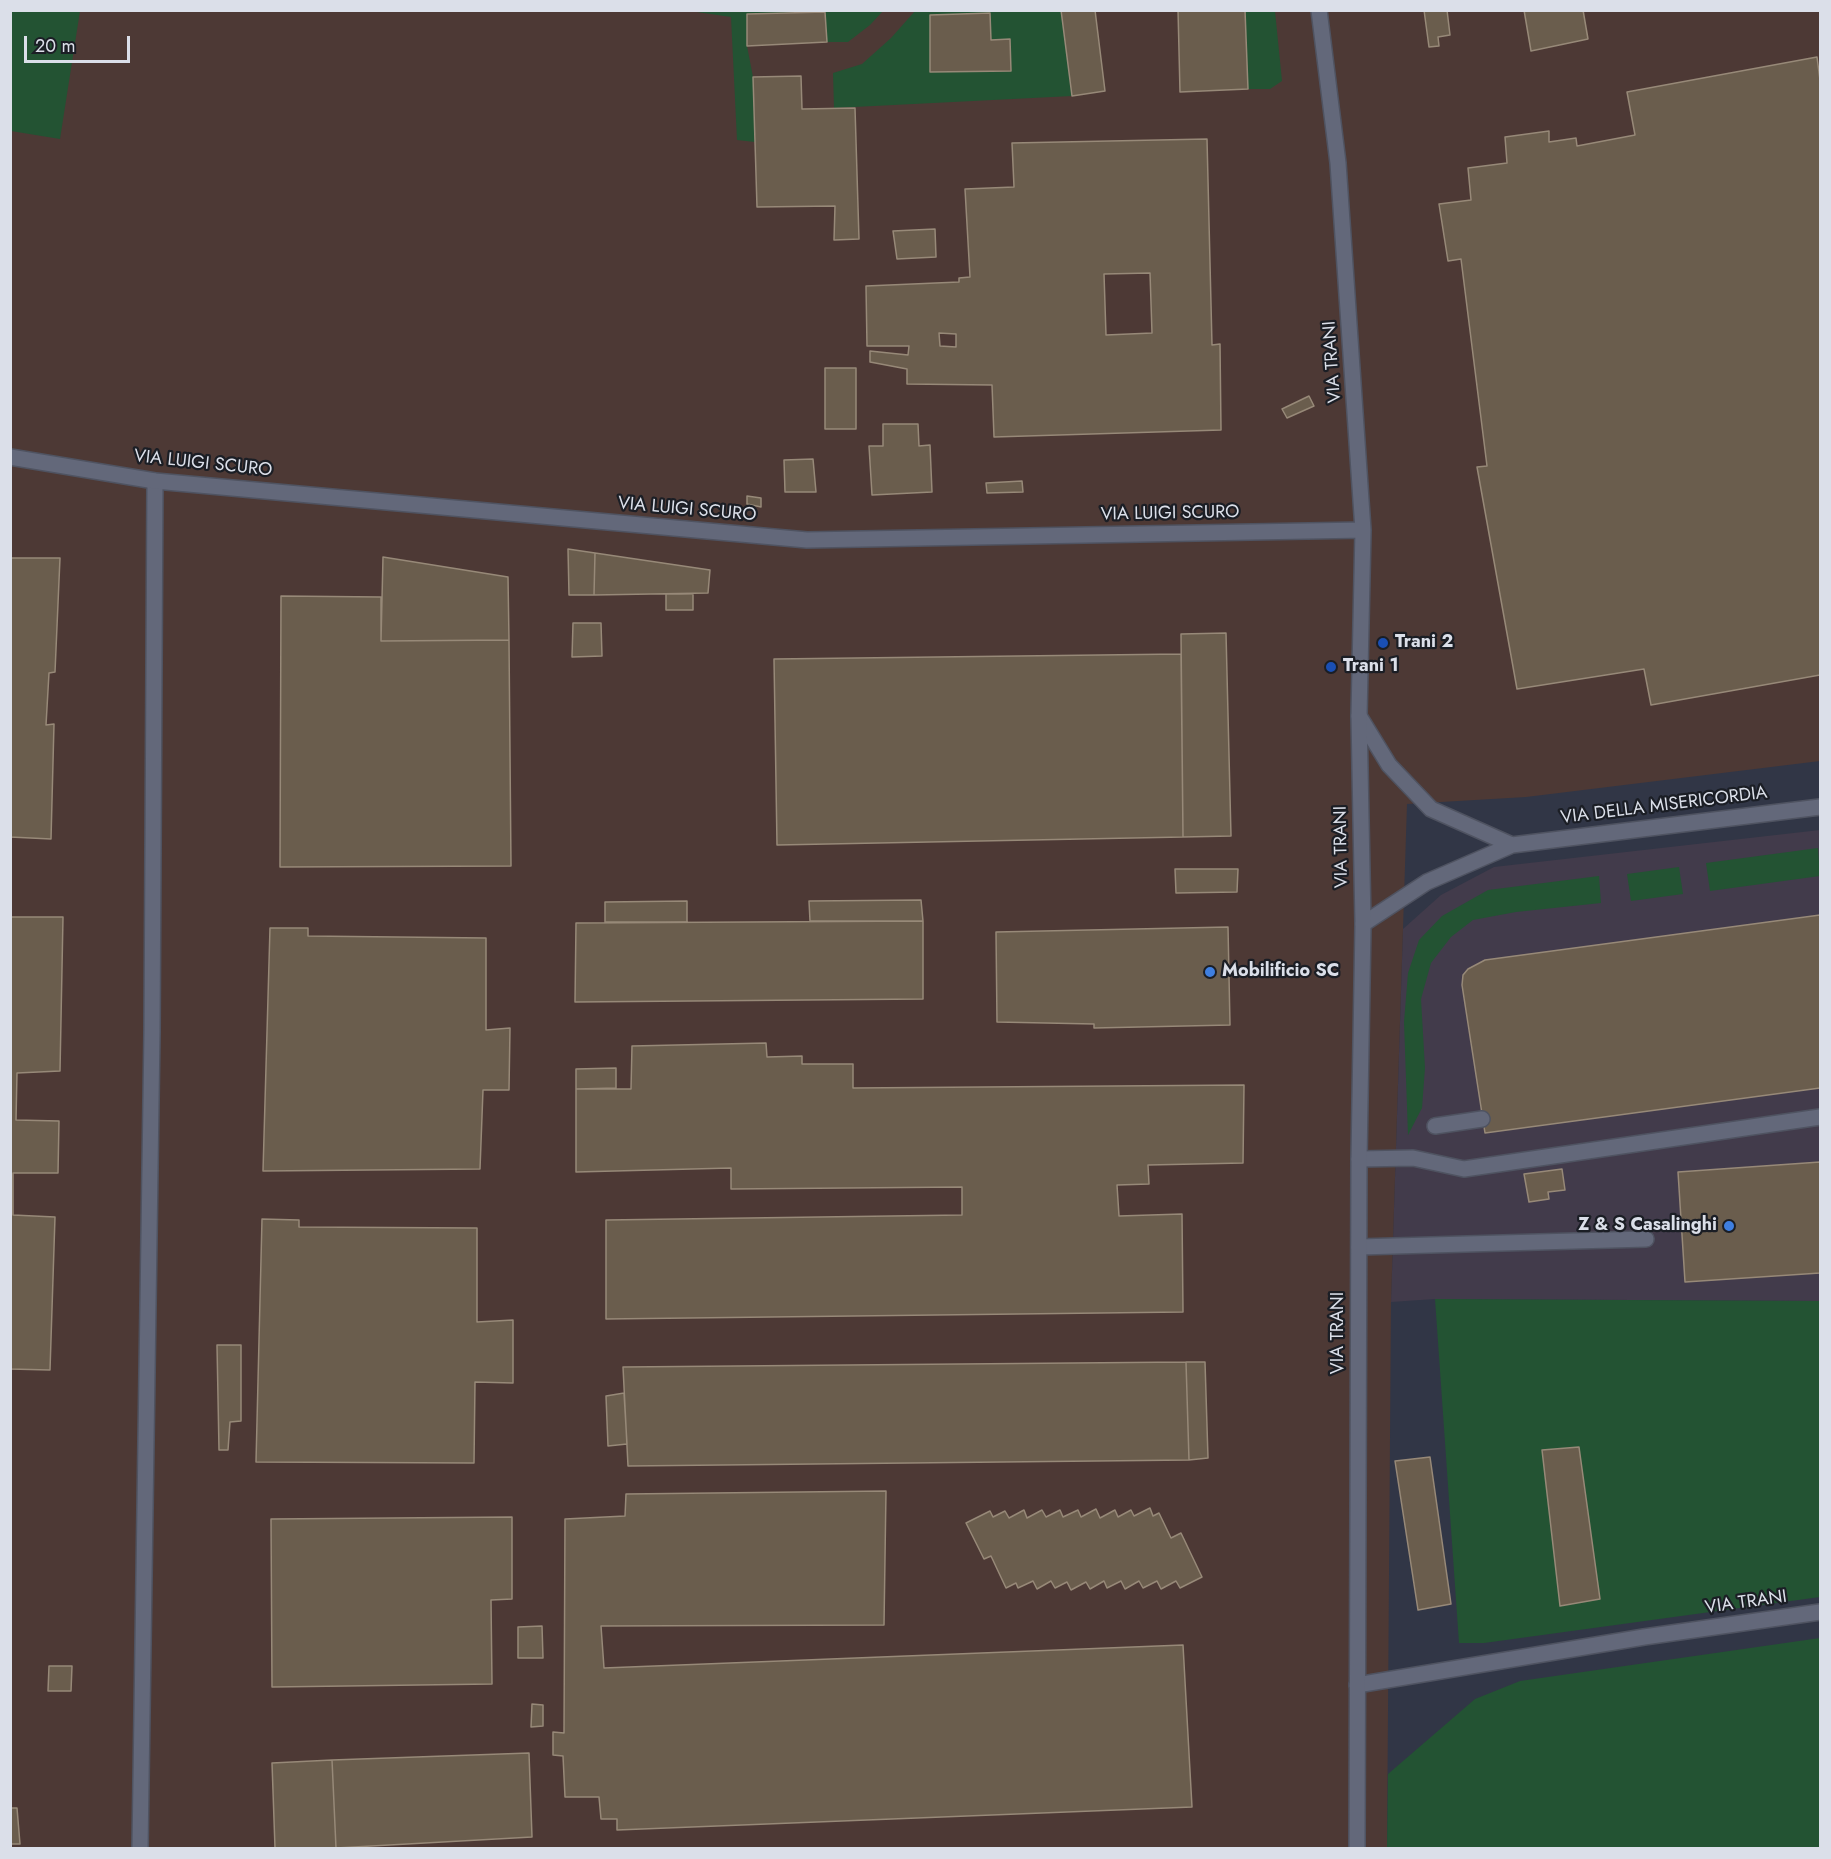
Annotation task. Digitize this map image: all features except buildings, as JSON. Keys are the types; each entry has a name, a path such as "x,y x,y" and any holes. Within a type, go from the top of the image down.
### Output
{"main road":[{"name":"VIA TRANI","path":"1319,10 1338,163 1363,530 1359,716 1363,924 1359,1159 1358,1848"},
{"name":"VIA LUIGI SCURO","path":"10,457 155,481 807,540 1363,530"},
{"path":"140,1848 152,1020 155,481"},
{"path":"1359,716 1389,765 1431,809 1512,845"},
{"name":"VIA DELLA MISERICORDIA","path":"1363,924 1427,882 1512,845 1821,807"},
{"path":"1359,1159 1413,1158 1464,1169 1821,1118"},
{"path":"1435,1126 1482,1119"},
{"path":"1359,1247 1646,1239"},
{"name":"VIA TRANI","path":"1357,1685 1644,1637 1821,1612"}],"shaded area":[{"path":"11,11 1820,11 1820,761 1526,797 1407,804 1391,1302 1387,1848 11,1848"},
{"path":"1820,830 1820,1301 1435,1299 1391,1302 1403,929 1441,895 1494,867"}],"green space":[{"path":"10,11 80,11 60,139 11,131"},
{"path":"690,11 883,11 870,25 848,42 827,42 824,12 747,14 747,46 753,77 755,142 737,140 731,17"},
{"path":"915,11 1061,11 1072,96 834,108 833,73 862,64 891,38"},
{"path":"1245,11 1275,11 1282,81 1270,89 1248,89"},
{"path":"1818,848 1820,876 1710,891 1706,863"},
{"path":"1679,867 1683,894 1631,901 1627,874"},
{"path":"1599,876 1601,903 1516,912 1473,920 1451,937 1431,963 1421,999 1425,1068 1422,1108 1408,1135 1404,1022 1408,973 1419,940 1442,916 1488,890"},
{"path":"1435,1299 1820,1301 1820,1597 1484,1643 1459,1643"},
{"path":"1820,1638 1820,1848 1387,1848 1388,1774 1475,1699 1520,1681"}],"place":[{"name":"Trani 2","path":"1383,643"},
{"name":"Trani 1","path":"1331,667"},
{"name":"Mobilificio SC","path":"1210,972"},
{"name":"Z & S Casalinghi","path":"1729,1226"}]}
